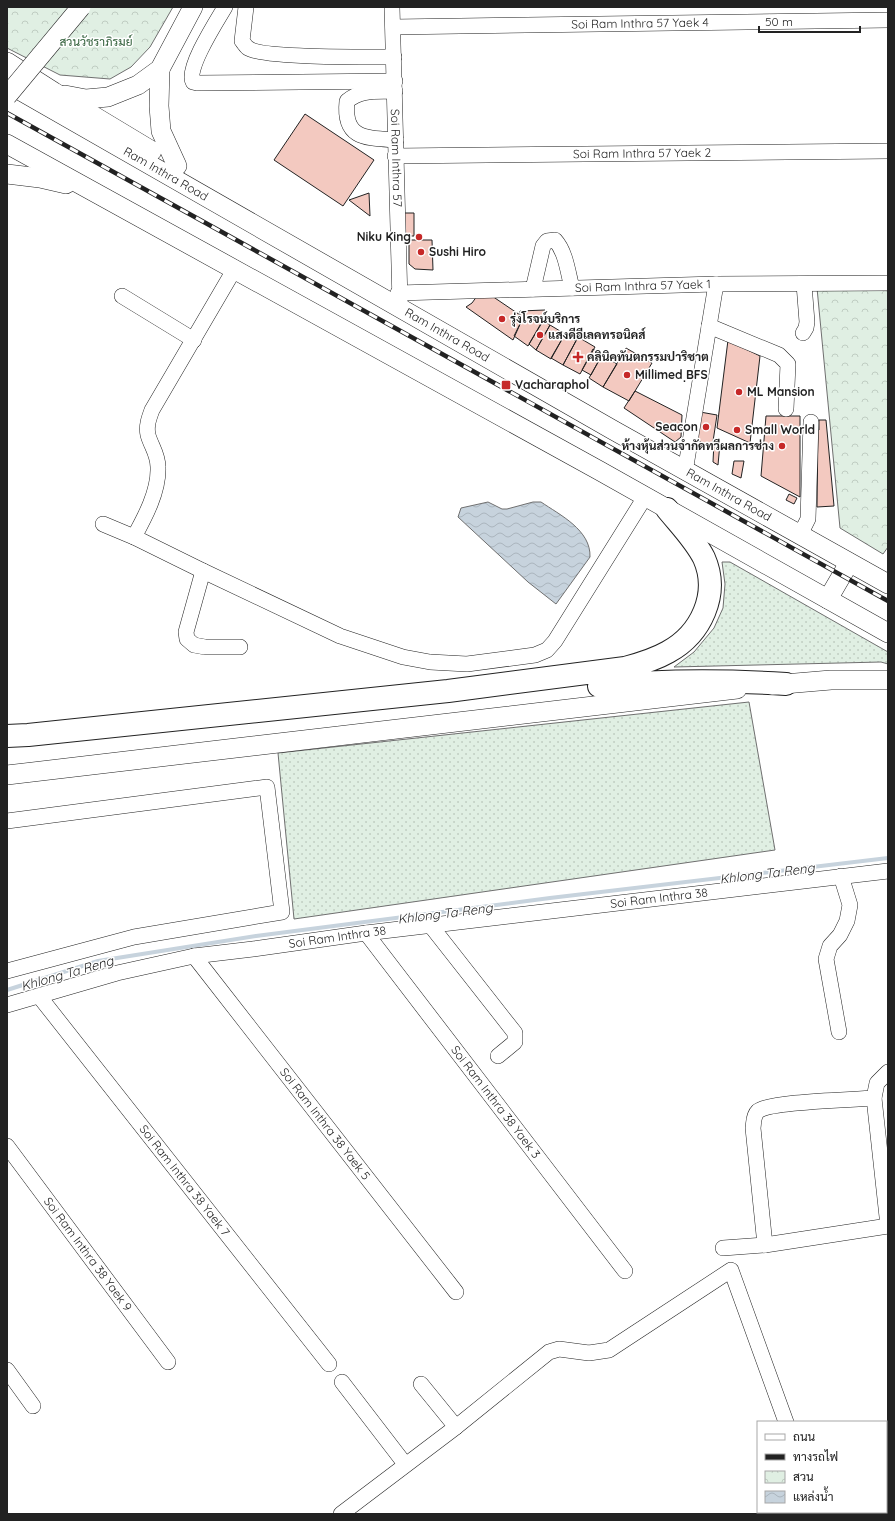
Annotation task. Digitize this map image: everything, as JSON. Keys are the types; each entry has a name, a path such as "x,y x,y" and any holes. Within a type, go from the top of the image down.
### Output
{"highway":[{"path":"7,736 448,691 625,668 648,662 669,652 686,639 698,625 706,610 710,593 709,575 697,546 667,509"},
{"path":"7,749 393,721 596,686 644,682 734,680 786,684"}],"main road":[{"path":"7,96 81,7"},
{"path":"54,92 86,99 108,97 138,85 160,69 193,7"},
{"path":"7,62 238,204 308,255"},
{"path":"160,69 159,106 161,131 177,166"},
{"name":"Ram Inthra Road","path":"7,83 308,255 400,301 686,472 849,563 886,580"},
{"path":"7,144 888,633"},
{"path":"7,174 40,178 85,188"},
{"path":"828,599 849,563"},
{"path":"786,684 831,680 888,680"},
{"path":"7,775 82,767 393,721"}],"street":[{"path":"225,7 208,36 197,59 191,75 193,82 395,86"},
{"path":"246,7 242,41 248,48 258,52 290,55 394,57"},
{"name":"Soi Ram Inthra 57","path":"392,7 400,301"},
{"name":"Soi Ram Inthra 57 Yaek 4","path":"393,26 888,20"},
{"path":"395,86 356,94 347,101 346,112 350,128 360,136 396,140"},
{"name":"Soi Ram Inthra 57 Yaek 2","path":"395,156 888,152"},
{"path":"533,289 543,246 547,241 555,240 563,254 572,288"},
{"path":"134,537 148,509 154,490 158,468 155,450 148,434 148,421 152,410 234,270"},
{"name":"Soi Ram Inthra 57 Yaek 1","path":"400,301 533,289 716,284 888,283"},
{"path":"686,472 716,284"},
{"path":"803,333 807,322 804,284"},
{"path":"122,296 194,340"},
{"path":"709,326 779,355 788,364 786,409"},
{"path":"800,535 808,519 811,422"},
{"path":"103,524 134,537 340,636 403,657 430,662 467,664 535,654 547,650 555,641 645,497"},
{"path":"203,571 186,632 186,639 194,645 205,647 240,646"},
{"path":"7,821 267,787 282,912 134,937 7,971"},
{"name":"Soi Ram Inthra 38","path":"7,1005 117,973 194,956 366,933 888,871"},
{"path":"839,1032 826,959 830,946 840,935 847,921 850,905 841,876"},
{"path":"431,926 515,1033 515,1042 498,1056"},
{"name":"Soi Ram Inthra 38 Yaek 3","path":"366,933 625,1271"},
{"name":"Soi Ram Inthra 38 Yaek 5","path":"194,956 456,1292"},
{"name":"Soi Ram Inthra 38 Yaek 7","path":"39,996 329,1364"},
{"path":"723,1248 743,1248 888,1226 874,1098 877,1083 888,1072"},
{"path":"765,1245 754,1128 755,1116 759,1111 766,1107 786,1104 874,1098"},
{"name":"Soi Ram Inthra 38 Yaek 9","path":"7,1146 168,1362"},
{"path":"341,1514 405,1464 456,1427 549,1352 559,1349 589,1353 608,1350 731,1270 786,1421"},
{"path":"7,1370 33,1406"},
{"path":"342,1382 405,1464"},
{"path":"421,1384 456,1427"}],"green space":[{"name":"สวนวัชราภิรมย์","path":"7,7 173,7 150,47 131,67 110,79 60,75 7,48"},
{"path":"817,288 888,288 888,547 883,554 840,528"},
{"path":"722,562 730,562 888,652 888,664 881,662 674,667 694,652 714,628 723,608 725,584"},
{"path":"749,702 775,850 294,919 278,753"}],"water":[{"path":"488,502 502,509 507,509 533,502 541,502 565,518 580,531 589,547 590,557 556,604 528,582 458,517 461,508"}],"building":[{"path":"305,114 374,160 343,206 274,160"},
{"path":"369,193 370,216 349,200"},
{"path":"401,213 414,213 414,236 401,236"},
{"name":"Sushi Hiro","path":"409,240 432,240 433,270 415,269 409,264"},
{"name":"รุ่งโรจน์บริการ","path":"480,292 492,296 520,315 521,322 513,340 466,307 472,303"},
{"path":"545,310 546,316 528,346 514,336 521,322 520,311"},
{"name":"แสงดีอีเลคทรอนิคส์","path":"543,320 550,325 536,350 529,344"},
{"path":"550,325 565,334 551,359 536,350"},
{"path":"565,334 576,341 563,365 551,358"},
{"name":"คลินิคทันตกรรมปาริชาต","path":"578,337 595,347 580,374 563,365"},
{"name":"ML Mansion","path":"728,340 760,356 750,443 717,428"},
{"name":"Millimed ฺBFS","path":"626,348 652,363 629,401 603,387"},
{"path":"593,349 602,355 591,375 582,370"},
{"path":"602,355 617,364 603,387 589,378"},
{"path":"635,391 682,415 681,437 675,442 624,408"},
{"name":"Seacon","path":"700,412 717,415 712,448 695,439"},
{"name":"ห้างหุ้นส่วนจำกัดทวีผลการช่าง","path":"766,416 800,416 800,497 761,476"},
{"path":"819,420 826,420 834,506 817,507"},
{"path":"714,442 720,443 718,465 713,462"},
{"path":"734,461 744,461 741,478 732,474"},
{"path":"789,494 797,498 794,504 786,500"}],"waterway":[{"name":"Khlong Ta Reng","path":"7,990 98,961 256,936 550,898 888,858"}],"railway":[{"path":"7,113 888,601"}],"place":[{"name":"Niku King","path":"419,237"},
{"name":"Sushi Hiro","path":"421,252"},
{"name":"รุ่งโรจน์บริการ","path":"502,319"},
{"name":"แสงดีอีเลคทรอนิคส์","path":"540,335"},
{"name":"คลินิคทันตกรรมปาริชาต","path":"578,357"},
{"name":"Millimed ฺBFS","path":"627,375"},
{"name":"Vacharaphol","path":"506,385"},
{"name":"ML Mansion","path":"739,392"},
{"name":"Seacon","path":"706,427"},
{"name":"Small World","path":"737,430"},
{"name":"ห้างหุ้นส่วนจำกัดทวีผลการช่าง","path":"782,446"}]}
